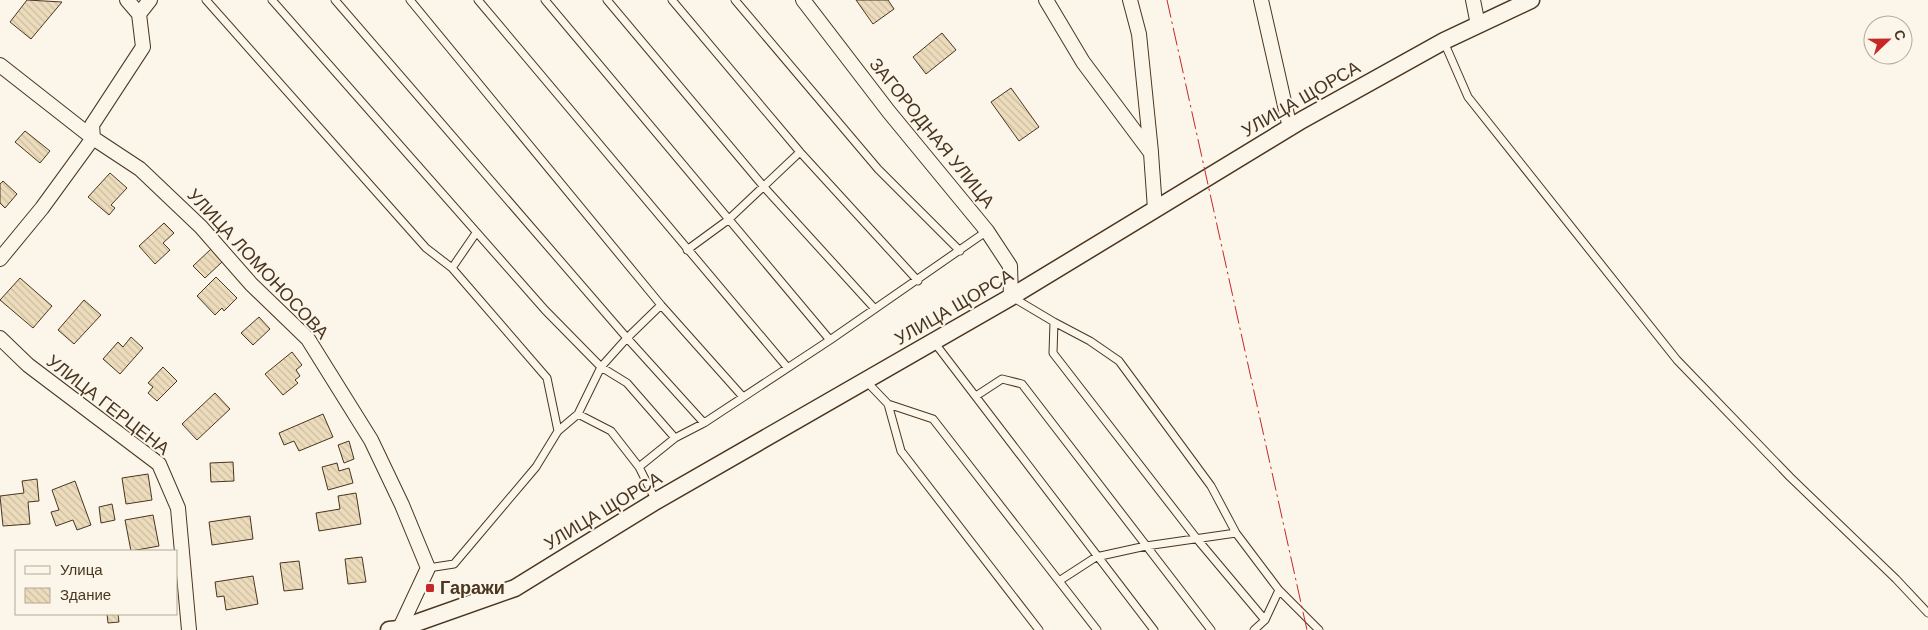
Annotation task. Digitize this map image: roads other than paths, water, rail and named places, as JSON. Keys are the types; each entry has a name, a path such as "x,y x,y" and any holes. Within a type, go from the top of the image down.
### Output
{"street":[{"path":"0,259 42,208 93,138 92,125 143,47 138,14 127,0"},
{"path":"138,14 150,0"},
{"name":"ЗАГОРОДНАЯ УЛИЦА","path":"803,0 889,112 987,231 1010,266 1012,297"},
{"path":"1046,0 1083,62 1152,153"},
{"path":"1130,0 1139,34 1152,153 1155,209"},
{"path":"1261,0 1290,128"},
{"path":"1473,0 1478,25"},
{"name":"УЛИЦА ЩОРСА","path":"395,630 515,588 656,501 1012,297 1290,128 1444,41 1531,0"},
{"name":"УЛИЦА ЛОМОНОСОВА","path":"0,65 93,138 147,176 201,227 251,284 308,338 371,440 402,505 428,568"},
{"name":"УЛИЦА ГЕРЦЕНА","path":"0,338 28,364 159,464 178,508 189,630"},
{"path":"395,630 428,568"}],"lane":[{"path":"206,0 426,248 452,268 547,378 558,431"},
{"path":"272,0 545,310 601,367 627,383 675,438"},
{"path":"335,0 627,338 704,423"},
{"path":"410,0 661,305 743,397"},
{"path":"478,0 787,367"},
{"path":"545,0 830,340"},
{"path":"607,0 764,187 875,309"},
{"path":"672,0 800,152 918,281"},
{"path":"735,0 878,169 960,251"},
{"path":"1444,41 1468,97 1677,360 1928,613"},
{"path":"687,250 728,220 764,187 773,175 800,152"},
{"path":"639,467 675,438 704,423 830,340 918,281 987,231"},
{"path":"452,268 476,232"},
{"path":"1012,297 1090,341 1119,361 1211,486 1236,533 1279,590 1319,630"},
{"path":"428,568 454,564 536,467 558,431 578,414 601,367 661,305"},
{"path":"1054,322 1053,353 1197,539 1265,620"},
{"path":"933,342 976,396 1096,557 1154,630"},
{"path":"976,396 1002,379 1022,384 1211,630"},
{"path":"865,380 888,404 933,419 1097,630"},
{"path":"888,404 900,451 1039,630"},
{"path":"578,414 611,431 639,467 656,501"},
{"path":"1059,581 1096,557 1146,546 1236,533"},
{"path":"1254,630 1265,620 1279,590"}],"place":[{"name":"Гаражи","path":"430,588"}]}
